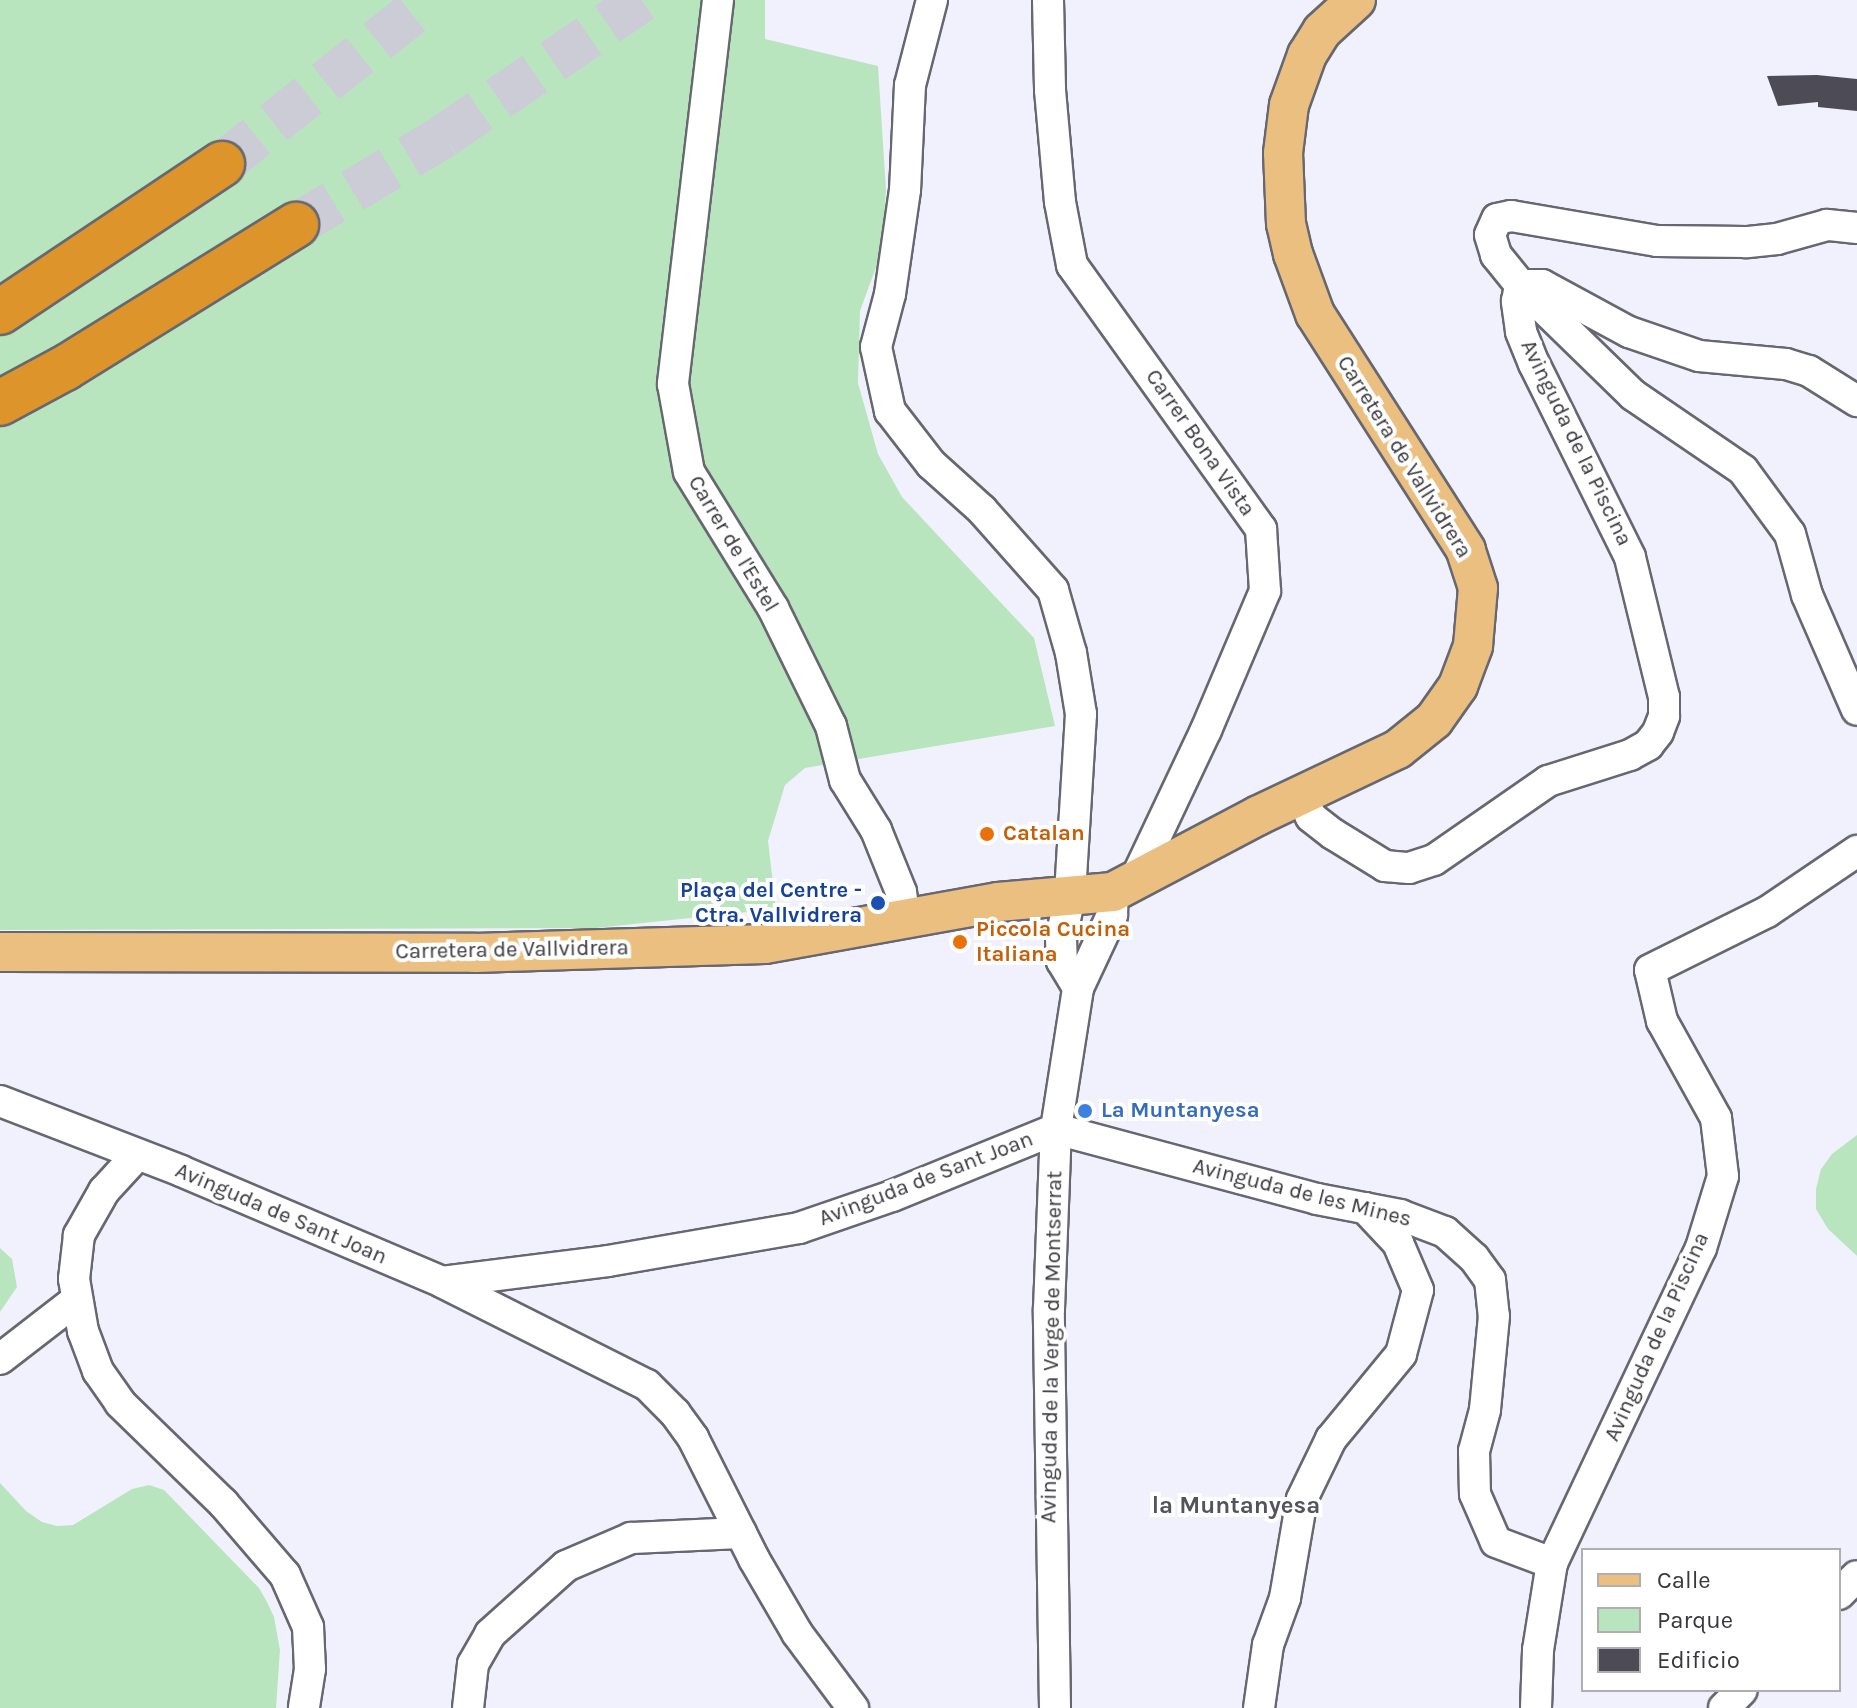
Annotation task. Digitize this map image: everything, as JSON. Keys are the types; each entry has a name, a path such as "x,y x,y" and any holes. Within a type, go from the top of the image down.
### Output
{"highway":[{"path":"0,312 222,164"},
{"path":"0,403 65,368 296,225"}],"main road":[{"name":"Carretera de Vallvidrera","path":"0,952 475,953 765,944 1020,899 1070,896 1124,887 1257,816 1398,749 1434,720 1462,676 1477,623 1478,588 1466,550 1315,314 1293,254 1286,224 1283,153 1289,105 1307,55 1322,31 1356,0"}],"street":[{"name":"Carrer de l'Estel","path":"718,0 673,384 689,472 773,608 831,726 845,780 876,830 901,892 905,919"},
{"path":"932,0 910,85 905,190 890,294 876,347 890,411 931,464 982,510 1053,590 1071,653 1081,714 1070,896 1062,923 1062,961 1078,988"},
{"name":"Carrer Bona Vista","path":"1053,1 1052,118 1060,202 1072,265 1261,529 1265,591 1206,730 1124,887 1078,988"},
{"path":"1857,228 1827,225 1777,239 1746,242 1657,241 1511,216 1497,219 1490,235 1496,255 1520,285 1542,285 1629,332 1699,356 1786,364 1809,371 1857,401"},
{"name":"Avinguda de la Piscina","path":"1301,797 1311,817 1333,834 1385,866 1409,868 1434,860 1548,781 1630,755 1648,745 1658,732 1664,716 1664,697 1630,557 1534,364 1521,331 1517,301 1520,285"},
{"name":"Avinguda de la Piscina","path":"1520,285 1633,395 1743,470 1790,534 1807,595 1857,710"},
{"name":"Avinguda de la Piscina","path":"1536,1708 1538,1650 1552,1563 1701,1248 1723,1176 1716,1118 1662,1021 1650,970 1767,912 1857,851"},
{"name":"Avinguda de la Verge de Montserrat","path":"1055,1708 1049,1309 1056,1129 1078,988"},
{"name":"Avinguda de Sant Joan","path":"0,1101 442,1282 623,1259 799,1228 892,1196 1056,1129"},
{"name":"Avinguda de les Mines","path":"1056,1129 1317,1199 1400,1215 1445,1232 1474,1258 1490,1280 1494,1316 1485,1410 1474,1451 1475,1494 1496,1542 1552,1563"},
{"path":"137,1155 104,1191 79,1235 74,1254 75,1301 98,1371 120,1403 223,1503 285,1575 308,1627 310,1669 304,1708"},
{"path":"1259,1708 1268,1645 1285,1598 1302,1499 1331,1439 1401,1354 1418,1290 1398,1243 1365,1208"},
{"path":"442,1282 647,1385 669,1406 693,1438 797,1633 853,1708"},
{"path":"0,1359 75,1301"},
{"path":"468,1708 473,1664 490,1634 566,1566 631,1538 741,1533"},
{"path":"1841,1592 1857,1576"},
{"path":"1724,1708 1740,1692"}],"green space":[{"path":"0,0 765,0 765,39 878,66 886,190 882,251 860,311 858,383 878,454 902,497 1034,638 1055,726 805,768 785,785 768,841 776,909 596,928 0,930"},
{"path":"1857,1135 1857,1256 1828,1229 1816,1209 1816,1189 1821,1169 1832,1154"},
{"path":"0,1248 12,1259 17,1287 0,1312"},
{"path":"0,1483 26,1511 42,1522 57,1526 73,1525 132,1489 149,1485 164,1490 259,1588 267,1602 274,1617 280,1650 276,1708 0,1708"}],"building":[{"path":"1817,75 1857,79 1857,111 1818,107 1818,102 1778,106 1767,76"}],"tunnel":[{"path":"222,164 429,0"},
{"path":"296,225 444,136 642,0"}],"place":[{"name":"Catalan","path":"987,834"},
{"name":"Plaça del Centre - Ctra. Vallvidrera","path":"878,903"},
{"name":"Piccola Cucina Italiana","path":"960,942"},
{"name":"La Muntanyesa","path":"1085,1111"}],"district":[{"name":"la Muntanyesa","path":"1236,1506"}]}
